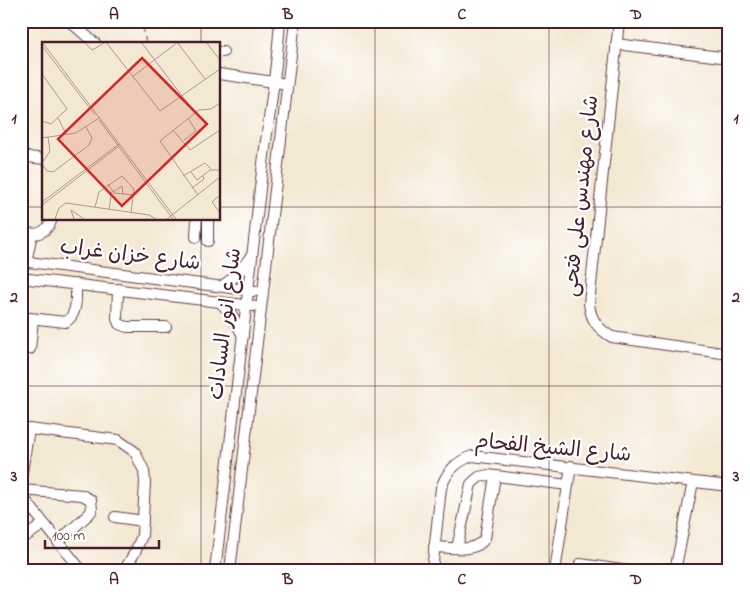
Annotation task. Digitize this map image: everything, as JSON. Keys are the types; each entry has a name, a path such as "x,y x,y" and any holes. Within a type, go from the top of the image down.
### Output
{"street":[{"path":"69,21 94,42"},
{"name":"شارع انور السادات","path":"215,571 259,198 275,82 280,21"},
{"name":"شارع انور السادات","path":"230,571 295,21"},
{"name":"شارع مهندس على فتحى","path":"619,21 589,304 590,314 595,324 612,337 729,354"},
{"path":"616,44 729,58"},
{"path":"220,74 288,83"},
{"path":"21,156 42,159"},
{"path":"21,230 32,234 45,231 52,220"},
{"path":"196,237 197,220"},
{"path":"208,220 208,241"},
{"path":"24,262 32,234"},
{"path":"222,286 237,275 253,253"},
{"name":"شارع خزان غراب","path":"24,262 263,292"},
{"name":"شارع خزان غراب","path":"21,278 261,307"},
{"path":"21,317 65,322 70,320 75,310 76,284"},
{"path":"118,290 117,319 119,324 127,328 166,327"},
{"path":"220,302 232,315 243,336"},
{"path":"30,349 33,319"},
{"path":"21,478 25,429 118,440 127,445 141,461 146,482 142,536 124,571"},
{"name":"شارع الشيخ الفحام","path":"432,571 441,488 445,476 461,460 472,456 571,466 729,486"},
{"path":"555,571 571,466"},
{"path":"457,548 471,484 483,475 568,485"},
{"path":"434,547 472,548 478,546 485,538 495,476"},
{"path":"674,571 693,482"},
{"path":"21,491 44,524 82,571"},
{"path":"21,491 82,495 91,500 92,510 89,514 58,542"},
{"path":"115,517 143,521"},
{"path":"21,535 26,536 44,524"},
{"path":"580,564 629,571"}],"path":[{"path":"142,21 146,42"}]}
